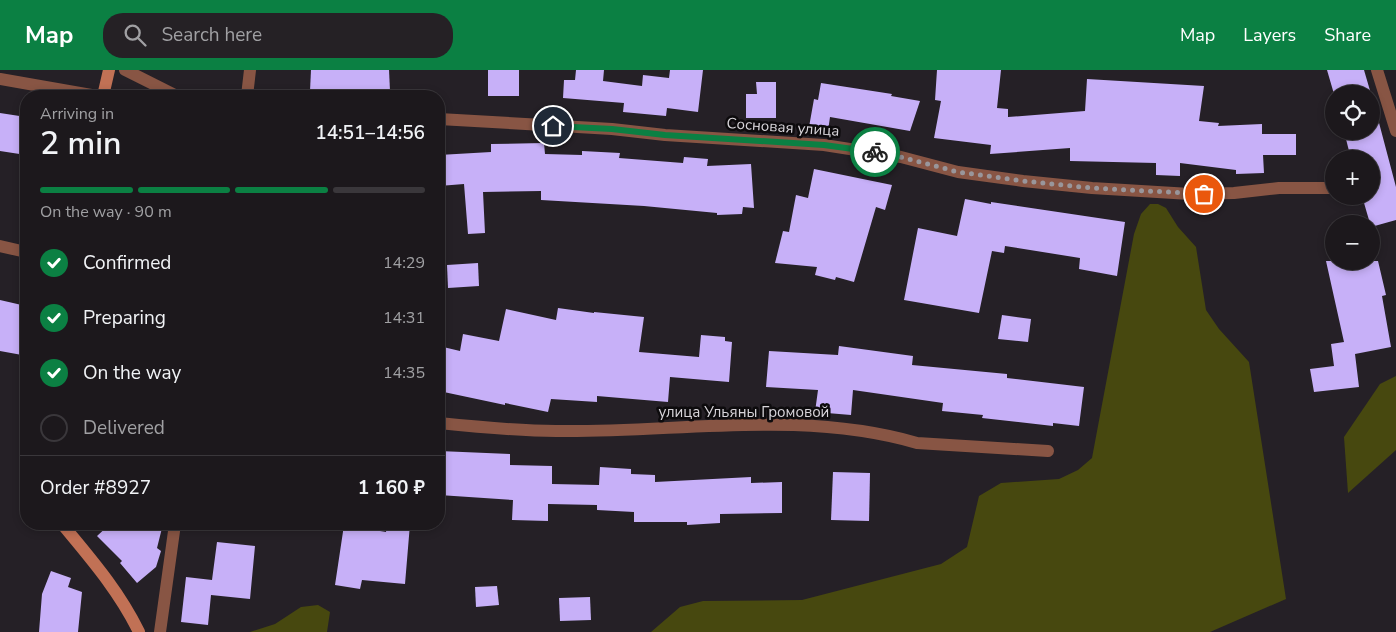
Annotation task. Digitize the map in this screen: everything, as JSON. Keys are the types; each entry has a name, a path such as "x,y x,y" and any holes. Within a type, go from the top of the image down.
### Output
{"street":[{"path":"104,90 109,70"},
{"path":"125,70 166,90"},
{"path":"248,90 250,70"},
{"path":"1377,70 1396,131"},
{"path":"0,79 63,90"},
{"name":"Сосновая улица","path":"445,119 612,129 665,135 824,145 901,157 958,172 1092,188 1190,194 1234,193 1279,188 1325,188"},
{"path":"0,246 20,251"},
{"name":"улица Ульяны Громовой","path":"445,423 556,431 733,425 814,426 839,428 917,442 1048,451"},
{"path":"67,530 112,585 139,632"},
{"path":"160,632 174,530"}],"shaded area":[{"path":"1150,204 1158,204 1166,208 1178,227 1196,247 1206,310 1219,329 1249,362 1286,599 1210,632 651,632 680,607 703,601 802,600 941,564 967,547 979,496 1001,483 1059,479 1078,470 1092,458 1134,234 1141,214"},
{"path":"1396,376 1396,450 1348,493 1344,437 1380,384"},
{"path":"318,605 330,612 327,632 250,632 275,624 301,607"}],"building":[{"path":"311,70 389,70 390,90 310,90"},
{"path":"488,70 519,70 519,96 488,96"},
{"path":"576,70 604,70 603,81 642,86 643,75 669,78 670,70 703,70 698,112 667,108 666,116 623,112 624,103 563,98 564,80 575,80"},
{"path":"937,70 1001,70 997,108 1008,109 1008,117 1085,111 1087,79 1204,86 1199,121 1219,123 1218,126 1262,124 1262,134 1296,134 1296,155 1263,155 1264,173 1236,174 1236,170 1180,163 1180,176 1156,175 1156,163 1070,161 1070,148 990,154 991,145 934,138 941,101 935,100"},
{"path":"1327,70 1364,70 1368,85 1331,85"},
{"path":"756,82 776,82 776,118 746,118 746,94 757,94"},
{"path":"821,83 892,94 891,96 920,101 910,131 830,117 828,131 809,127 814,99 818,100"},
{"path":"0,113 20,116 20,154 0,151"},
{"path":"1380,127 1396,187 1396,220 1380,224 1380,215 1368,215 1365,205 1380,205 1380,150 1349,150 1346,140 1380,140"},
{"path":"544,143 545,154 582,155 582,151 620,153 619,158 683,163 684,157 708,159 707,166 751,164 754,208 743,207 742,214 717,215 717,213 644,206 541,200 541,191 483,192 485,233 468,234 464,184 445,186 445,155 491,152 491,144"},
{"path":"814,169 892,185 885,210 876,207 854,282 836,277 835,280 815,275 817,267 775,263 783,231 789,232 796,195 808,198"},
{"path":"965,199 1125,222 1117,276 1079,269 1080,258 1005,246 1004,253 992,251 979,313 904,300 918,228 957,236"},
{"path":"478,263 479,286 448,288 447,265"},
{"path":"1328,270 1380,270 1386,295 1382,296 1391,347 1355,354 1359,387 1314,392 1310,369 1334,366 1331,344 1344,342"},
{"path":"0,300 20,305 20,355 0,351"},
{"path":"558,308 644,317 639,352 699,357 701,335 725,337 725,341 732,342 729,382 670,377 668,402 597,396 597,402 551,399 548,412 445,392 445,347 460,351 463,334 499,341 506,309 556,320"},
{"path":"1002,315 1031,319 1028,342 998,339"},
{"path":"839,346 913,356 912,365 1007,374 1007,378 1084,387 1079,426 1053,423 1053,426 982,418 983,415 942,411 943,403 853,390 851,415 815,412 818,390 766,387 769,351 838,355"},
{"path":"445,451 510,454 510,465 552,466 552,484 599,485 600,467 631,469 631,474 655,475 655,482 751,477 751,483 782,482 782,513 720,514 720,523 687,525 687,522 634,522 634,512 597,510 597,505 548,504 548,521 512,520 513,500 445,495"},
{"path":"833,472 870,473 869,521 831,520"},
{"path":"104,530 162,530 157,548 161,551 156,567 137,583 120,563 122,561 97,536"},
{"path":"343,530 386,532 386,530 410,530 405,584 362,580 360,589 335,585"},
{"path":"217,542 255,546 250,599 211,595 208,625 181,622 186,577 212,580"},
{"path":"51,571 71,578 68,587 82,592 78,632 39,632 42,594"},
{"path":"497,586 499,605 476,607 475,587"},
{"path":"590,597 591,620 560,621 559,598"}],"way so far":[{"path":"875,152 958,172 1023,181 1092,188 1204,194"}],"route":[{"path":"553,126 824,145 875,152"}]}
